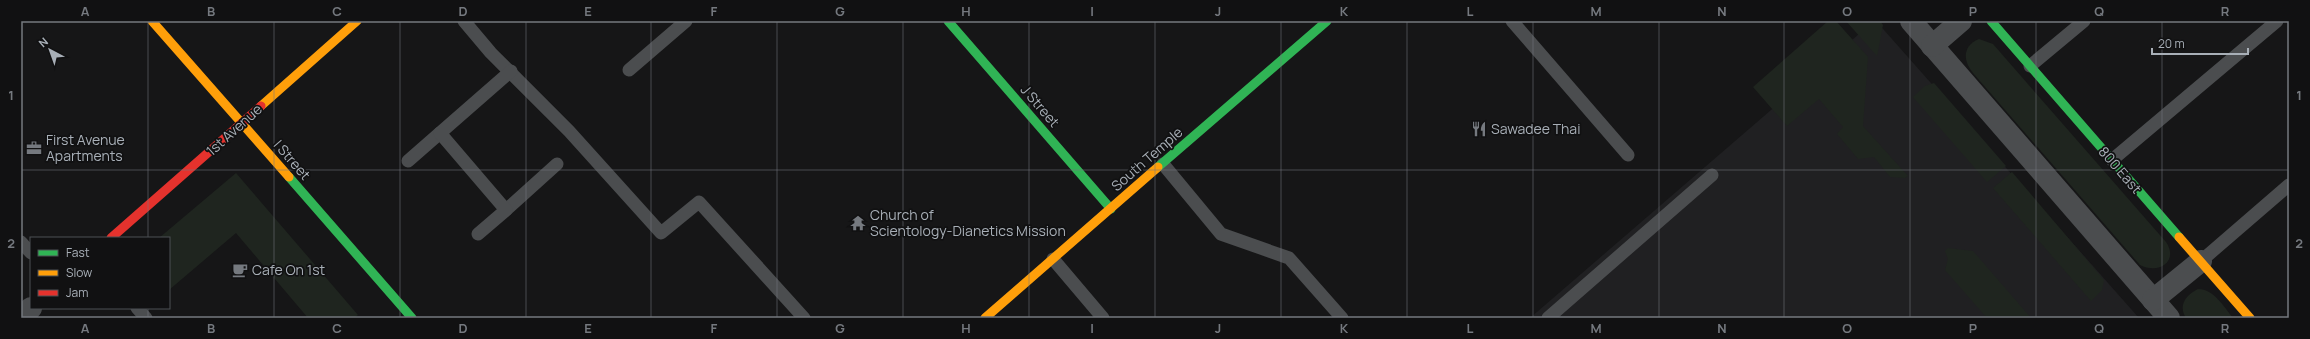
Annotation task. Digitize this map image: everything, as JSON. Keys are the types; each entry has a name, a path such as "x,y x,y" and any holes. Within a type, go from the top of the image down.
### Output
{"street":[{"name":"I Street","path":"152,21 412,318"},
{"name":"1st Avenue","path":"111,237 357,21"},
{"name":"J Street","path":"948,21 1111,209"},
{"name":"South Temple","path":"985,318 1327,21"},
{"path":"1911,21 2169,318"},
{"path":"1932,46 1961,21"},
{"name":"800 East","path":"1991,21 2250,318"},
{"path":"2153,300 2201,261"},
{"path":"21,317 30,309"}],"lane":[{"path":"464,21 491,53 511,71 661,233 700,202 756,262 804,318"},
{"path":"628,70 686,21"},
{"path":"1512,21 1628,155"},
{"path":"2030,66 2084,21"},
{"path":"2112,160 2277,21"},
{"path":"408,161 511,71"},
{"path":"440,133 506,210"},
{"path":"478,234 557,164"},
{"path":"1163,164 1221,234 1289,258 1342,318"},
{"path":"1548,318 1712,175"},
{"path":"2201,261 2289,185"},
{"path":"21,242 30,252"},
{"path":"1053,259 1103,318"},
{"path":"138,309 146,318"}],"shaded area":[{"path":"1828,21 1836,21 1868,57 1863,126 1908,176 1905,178 1890,177 1874,157 1858,159 1837,134 1843,127 1819,99 1787,126 1753,87"},
{"path":"1846,21 1880,21 1883,25 1877,56"},
{"path":"1874,21 1876,21 2139,318 1530,318"},
{"path":"1979,39 1993,44 2166,242 2170,255 2165,264 2154,268 2147,268 2140,265 1973,73 1967,64 1966,54 1969,46"},
{"path":"1934,83 2006,166 1987,182 1913,97 1925,86"},
{"path":"2012,172 2104,280 2102,290 2091,301 1993,188"},
{"path":"236,173 358,315 354,318 308,318 236,233 170,289 170,237 160,237"},
{"path":"1948,248 1973,251 2031,318 1987,318 1945,270 1948,259 1945,251"},
{"path":"2198,289 2214,295 2233,318 2186,318 2183,309 2184,301 2190,294"}],"traffic: fast":[{"path":"948,21 1111,209"},
{"path":"1158,167 1327,21"},
{"path":"1991,21 2179,237"},
{"path":"289,177 412,318"}],"traffic: slow":[{"path":"152,21 289,177"},
{"path":"261,106 357,21"},
{"path":"985,318 1158,167"},
{"path":"2179,237 2250,318"}],"traffic: jam":[{"path":"112,237 261,106"}],"place":[{"name":"Sawadee Thai","path":"1479,129"},
{"name":"First Avenue Apartments","path":"34,148"},
{"name":"Church of Scientology-Dianetics Mission","path":"858,223"},
{"name":"Cafe On 1st","path":"240,270"}]}
